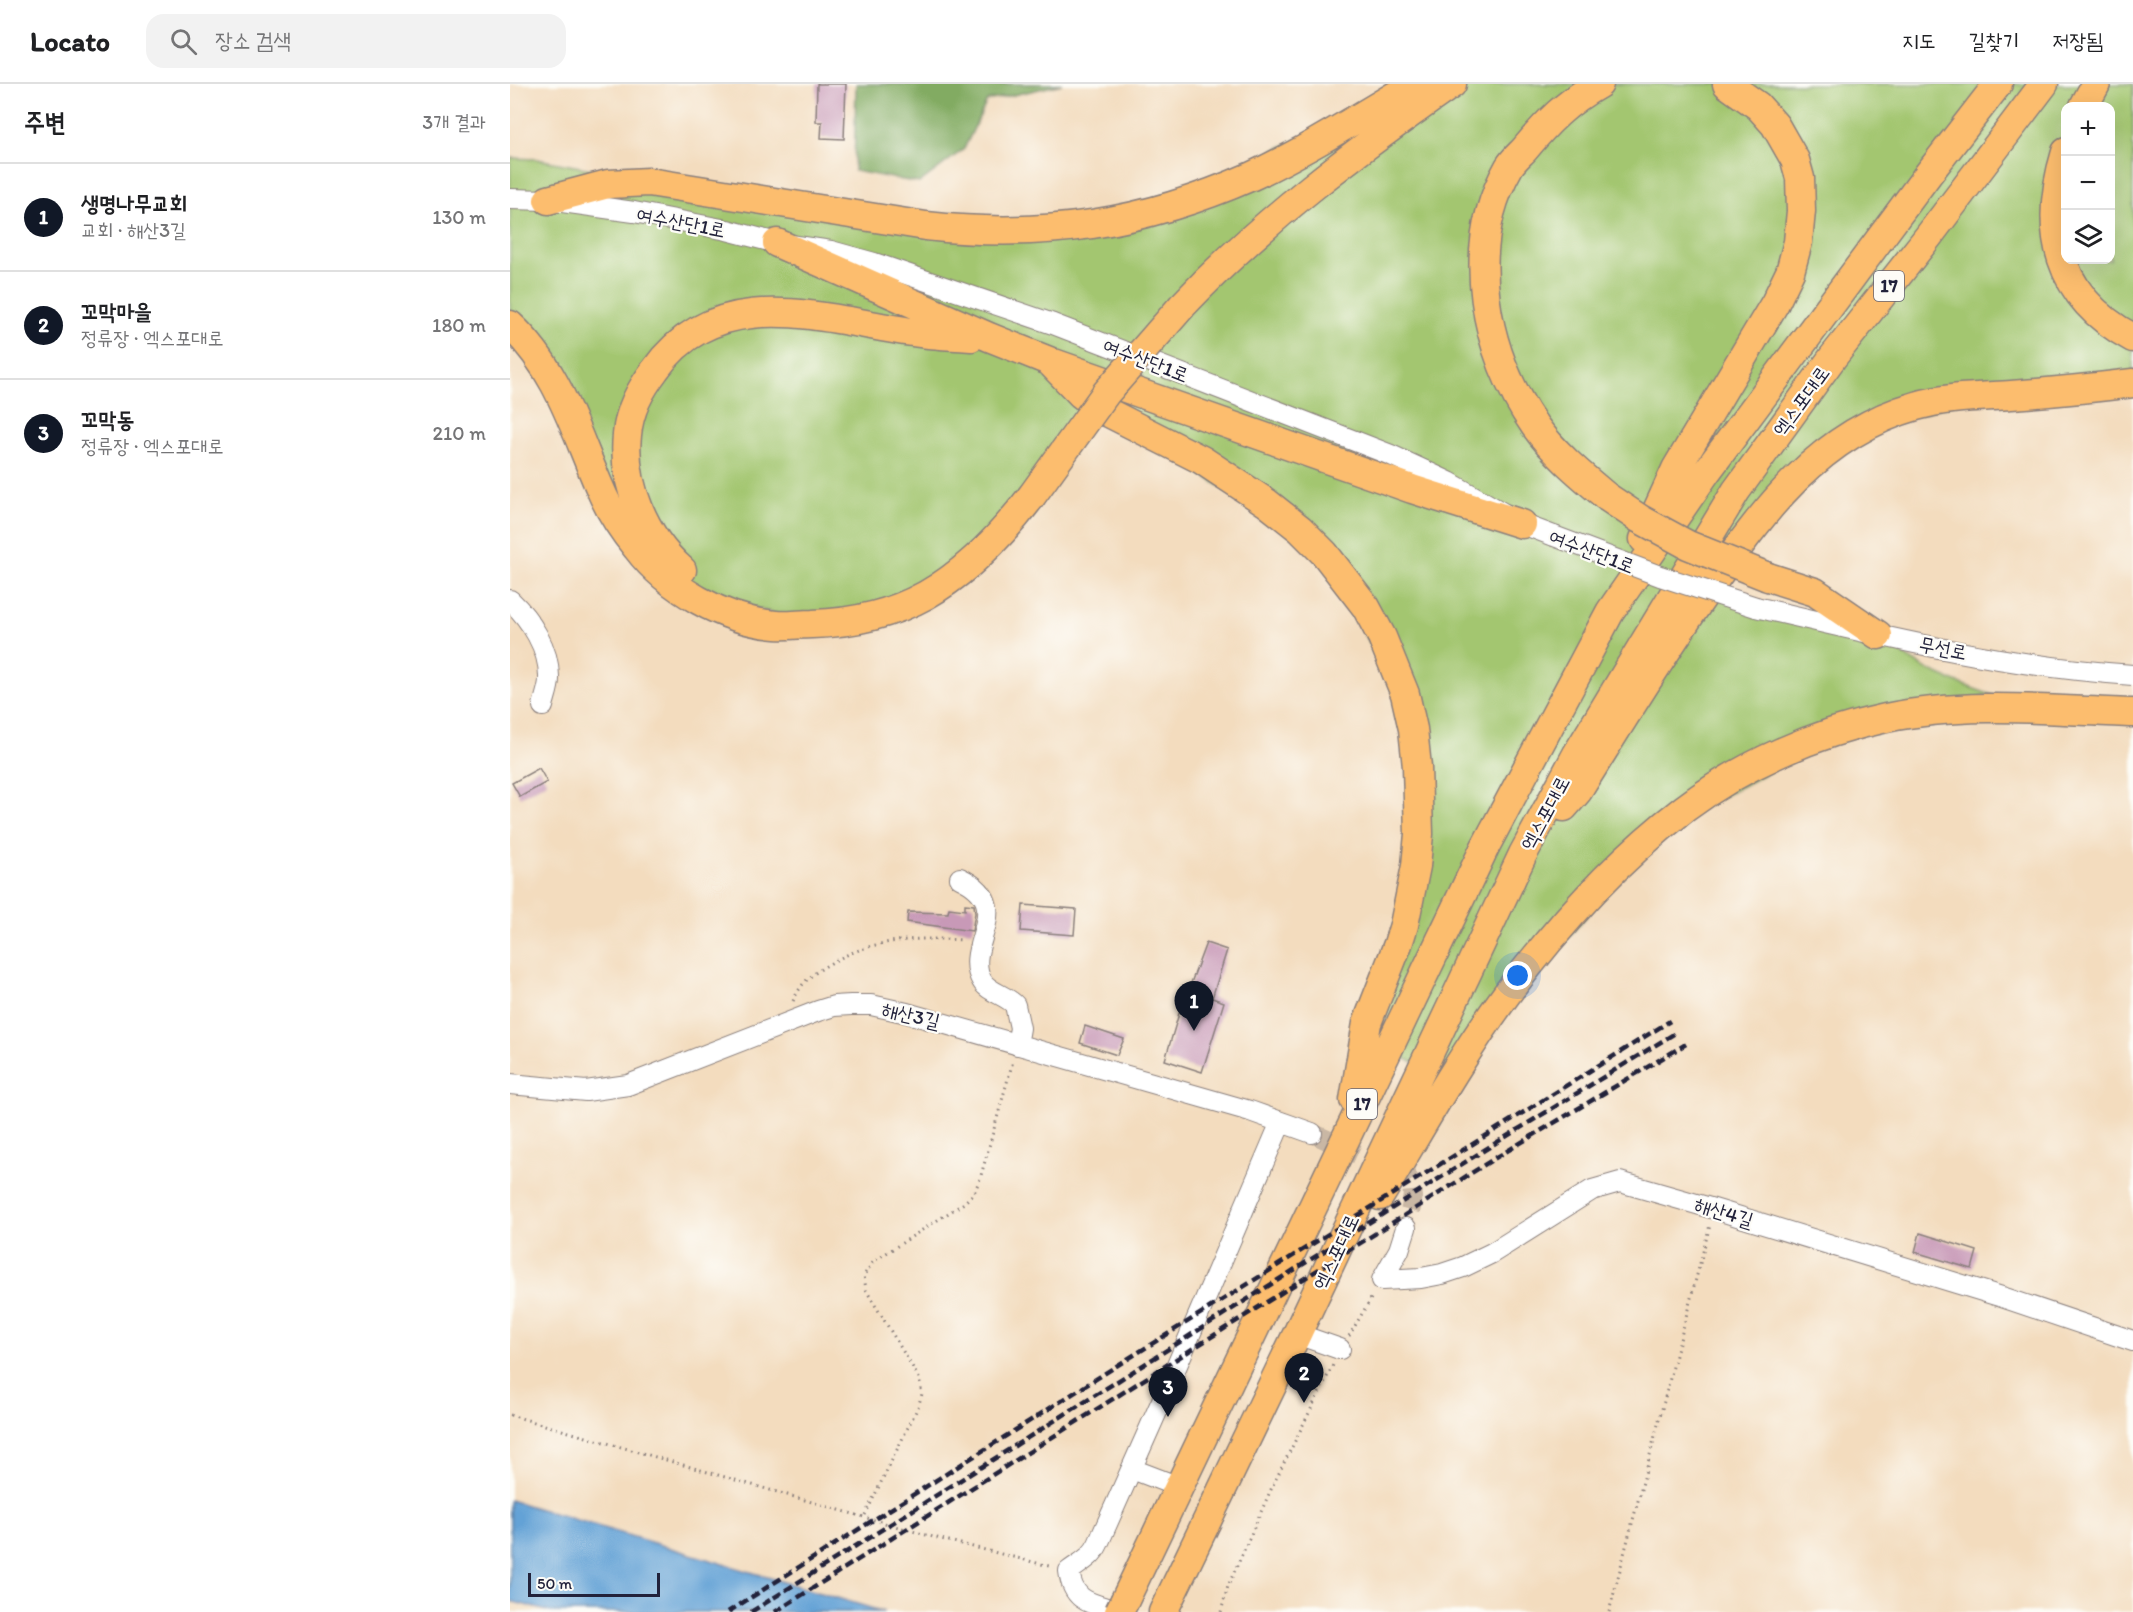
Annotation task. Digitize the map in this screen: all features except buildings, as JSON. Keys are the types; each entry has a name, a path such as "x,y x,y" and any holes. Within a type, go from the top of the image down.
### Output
{"highway":[{"path":"548,200 608,184 649,182 969,231 1011,232 1097,224 1169,208 1253,175 1287,158 1415,84"},
{"path":"510,325 526,341 550,372 564,398 606,500 637,549 661,575 695,598 747,620 778,626 862,619 897,609 928,594 971,563 1031,497 1106,393 1182,306 1229,259 1283,211 1389,128 1452,84"},
{"path":"1577,84 1526,132 1517,145 1497,192 1487,224 1482,256 1487,309 1498,354 1513,390 1536,428 1572,466 1607,497 1640,519 1689,545 1768,577 1815,592 1878,635"},
{"path":"1510,165 1543,126 1578,96 1599,84"},
{"path":"1610,612 1676,469 1775,303 1790,272 1798,242 1801,211 1800,178 1795,160 1786,141 1769,118 1758,106 1727,84"},
{"name":"엑스포대로","path":"1121,1608 1485,847 1610,612 1705,474 1998,84"},
{"name":"엑스포대로","path":"1163,1612 1523,854 1577,754 1736,491 1833,357 1949,210 2044,84"},
{"path":"2086,102 2096,84"},
{"path":"2065,156 2056,187 2054,222 2055,236 2064,268 2072,284 2098,315 2133,338"},
{"path":"777,243 989,338 1049,361 1412,489 1522,524"},
{"path":"810,624 734,599 706,585 681,569 661,547 634,499 626,460 630,414 643,385 668,353 701,328 724,320 764,312 825,315 913,332 989,338"},
{"path":"1049,361 1081,394 1099,408 1202,460 1267,503 1300,529 1325,554 1353,589 1393,660 1405,694 1413,729 1419,796 1419,834 1416,866 1404,925 1367,1023 1349,1131"},
{"path":"1523,854 1578,791 1665,651 1755,523 1790,485 1833,447 1878,420 1918,405 1968,398 2133,384"},
{"path":"1297,1334 1459,1065 1506,995 1584,903 1637,849 1684,809 1723,784 1771,758 1826,735 1887,718 1944,710 2002,708 2133,713"}],"street":[{"name":"여수산단1로","path":"510,199 548,200 680,220 777,243 831,251 874,263 1053,324 1390,455 1456,486 1522,524 1660,576 1756,607"},
{"path":"510,600 523,612 534,629 546,656 549,681 543,706"},
{"name":"무선로","path":"1756,607 1993,658 2084,671 2133,675"},
{"path":"960,878 976,886 983,894 986,903 986,919 978,964 979,973 986,985 1016,1005 1020,1028 1017,1045"},
{"name":"해산3길","path":"510,1084 586,1091 628,1085 834,1006 871,1005 944,1022 1250,1111 1312,1133"},
{"path":"1121,1608 1080,1598 1072,1586 1069,1571 1094,1552 1281,1122"},
{"name":"해산4길","path":"1382,1280 1421,1278 1463,1267 1492,1253 1579,1197 1609,1184 1620,1182 2002,1297 2133,1341"},
{"path":"1382,1280 1399,1250 1406,1228"},
{"path":"1297,1334 1340,1349"},
{"path":"1132,1469 1179,1487"}],"path":[{"path":"782,1025 797,991 806,979 857,950 880,943 912,940 942,939 981,942"},
{"path":"865,1515 918,1407 922,1394 919,1378 866,1290 864,1275 874,1261 964,1203 974,1193 980,1179 1017,1045"},
{"path":"1609,1612 1714,1209"},
{"path":"1221,1612 1228,1586 1273,1485 1340,1349 1382,1280"},
{"path":"510,1415 865,1515 933,1537 1069,1571"}],"green space":[{"path":"856,84 1062,84 987,101 964,149 919,183 854,171"},
{"path":"1415,84 2133,84 2133,383 1968,398 1842,440 1709,593 1878,635 1918,664 1960,684 1992,695 1855,726 1658,831 1451,1077 1363,1042 1398,943 1413,729 1325,554 1099,408 948,581 810,624 674,585 510,325 510,158 537,159 692,188 926,226 1128,219"}],"water":[{"path":"510,1500 884,1612 551,1612 510,1601"}],"tunnel":[{"path":"1312,1133 1407,1177 1411,1183 1413,1195 1406,1228"}],"railway":[{"path":"728,1612 1126,1360 1670,1021"},
{"path":"751,1612 1486,1149 1677,1032"},
{"path":"775,1612 1492,1160 1686,1044"}],"place":[{"name":"생명나무교회","path":"1194,1031"},
{"name":"꼬막마을","path":"1304,1403"},
{"name":"꼬막동","path":"1168,1417"}]}
